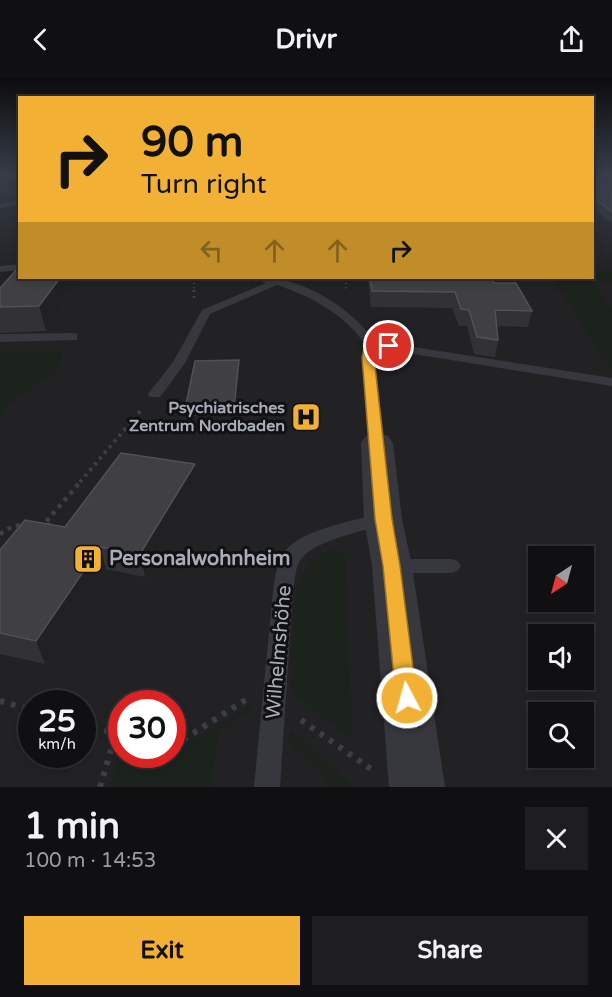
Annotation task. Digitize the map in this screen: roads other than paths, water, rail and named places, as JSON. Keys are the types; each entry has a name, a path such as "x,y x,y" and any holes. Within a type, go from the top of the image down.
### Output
{"street":[{"path":"377,443 383,519 392,566 398,781"}],"lane":[{"path":"0,269 18,267"},
{"path":"155,394 179,363 206,312 286,279 294,287 347,317 365,333 371,344 368,357 377,443"},
{"path":"0,338 73,337"},
{"path":"371,344 612,382"},
{"name":"Wilhelmshöhe","path":"267,787 283,591 288,566 294,554 304,544 383,519"},
{"path":"392,566 452,566"}],"place":[{"name":"Psychiatrisches Zentrum Nordbaden","path":"306,417"},
{"name":"Personalwohnheim","path":"88,559"}]}
